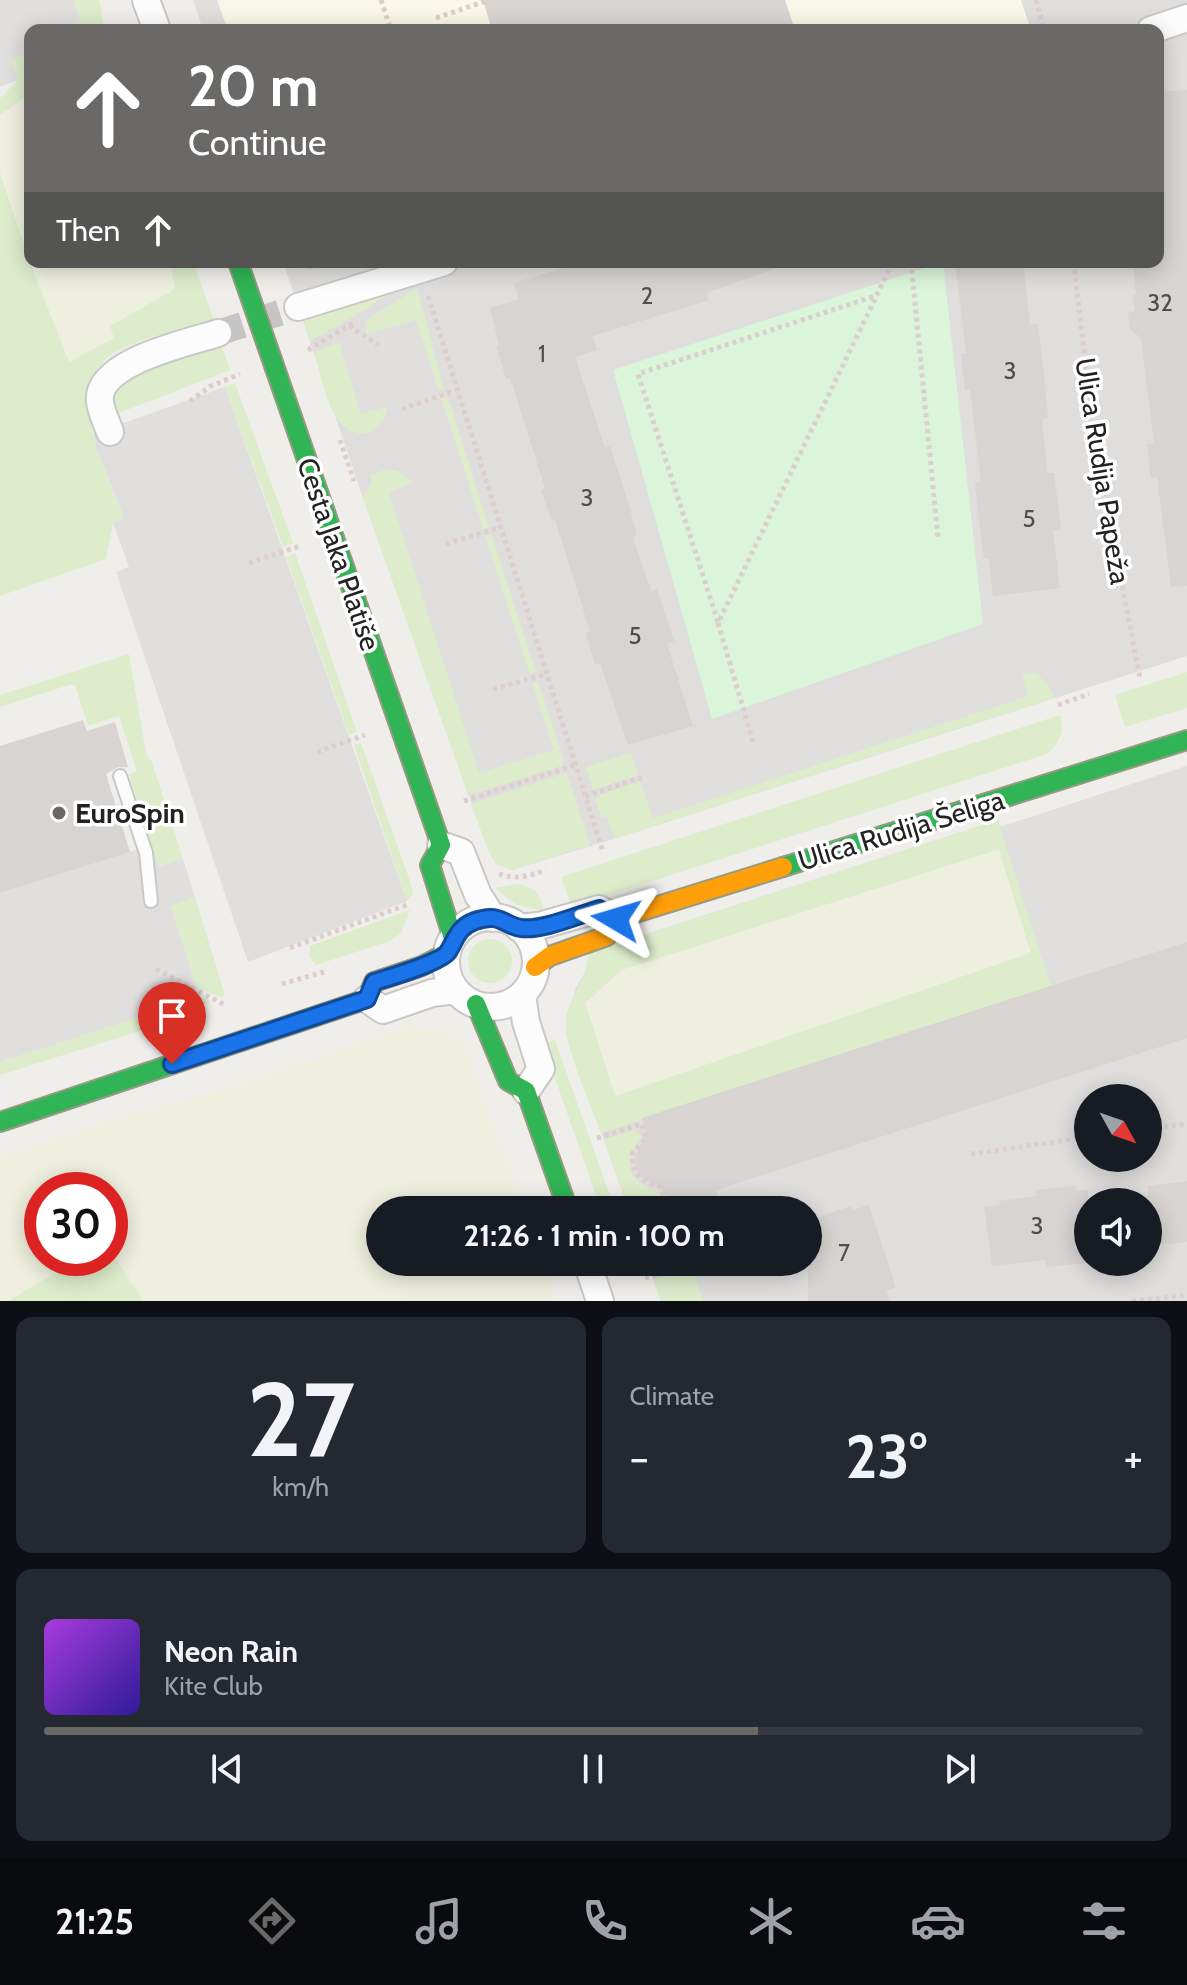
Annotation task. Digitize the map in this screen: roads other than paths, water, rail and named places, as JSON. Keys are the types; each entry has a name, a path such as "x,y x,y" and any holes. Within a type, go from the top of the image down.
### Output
{"street":[{"path":"146,0 155,24"},
{"path":"1164,26 1187,18"},
{"name":"Cesta Jaka Platiše","path":"240,268 441,845 430,865 450,946"},
{"path":"298,307 425,268"},
{"path":"110,432 99,400 105,381 124,365 218,333"},
{"name":"Ulica Rudija Šeliga","path":"535,967 550,956 607,936 616,919 1187,740"},
{"name":"Cesta Jaka Platiše","path":"441,845 461,852 478,895 493,918"},
{"name":"Ulica Rudija Šeliga","path":"519,928 539,926 599,909 616,919"},
{"path":"0,1122 367,999 374,982 422,966 450,946 470,922 493,918 513,924 532,946 535,967 530,984 522,995 499,1006 466,997 432,993 383,1010 367,999"},
{"path":"450,946 447,972 466,997 508,1081 526,1091 563,1196"},
{"path":"522,995 526,1022 541,1069 526,1091"},
{"path":"592,1276 600,1301"}],"lane":[{"path":"120,776 146,853 151,901"}],"tunnel":[{"path":"218,333 298,307"}],"place":[{"name":"EuroSpin","path":"59,813"}]}
